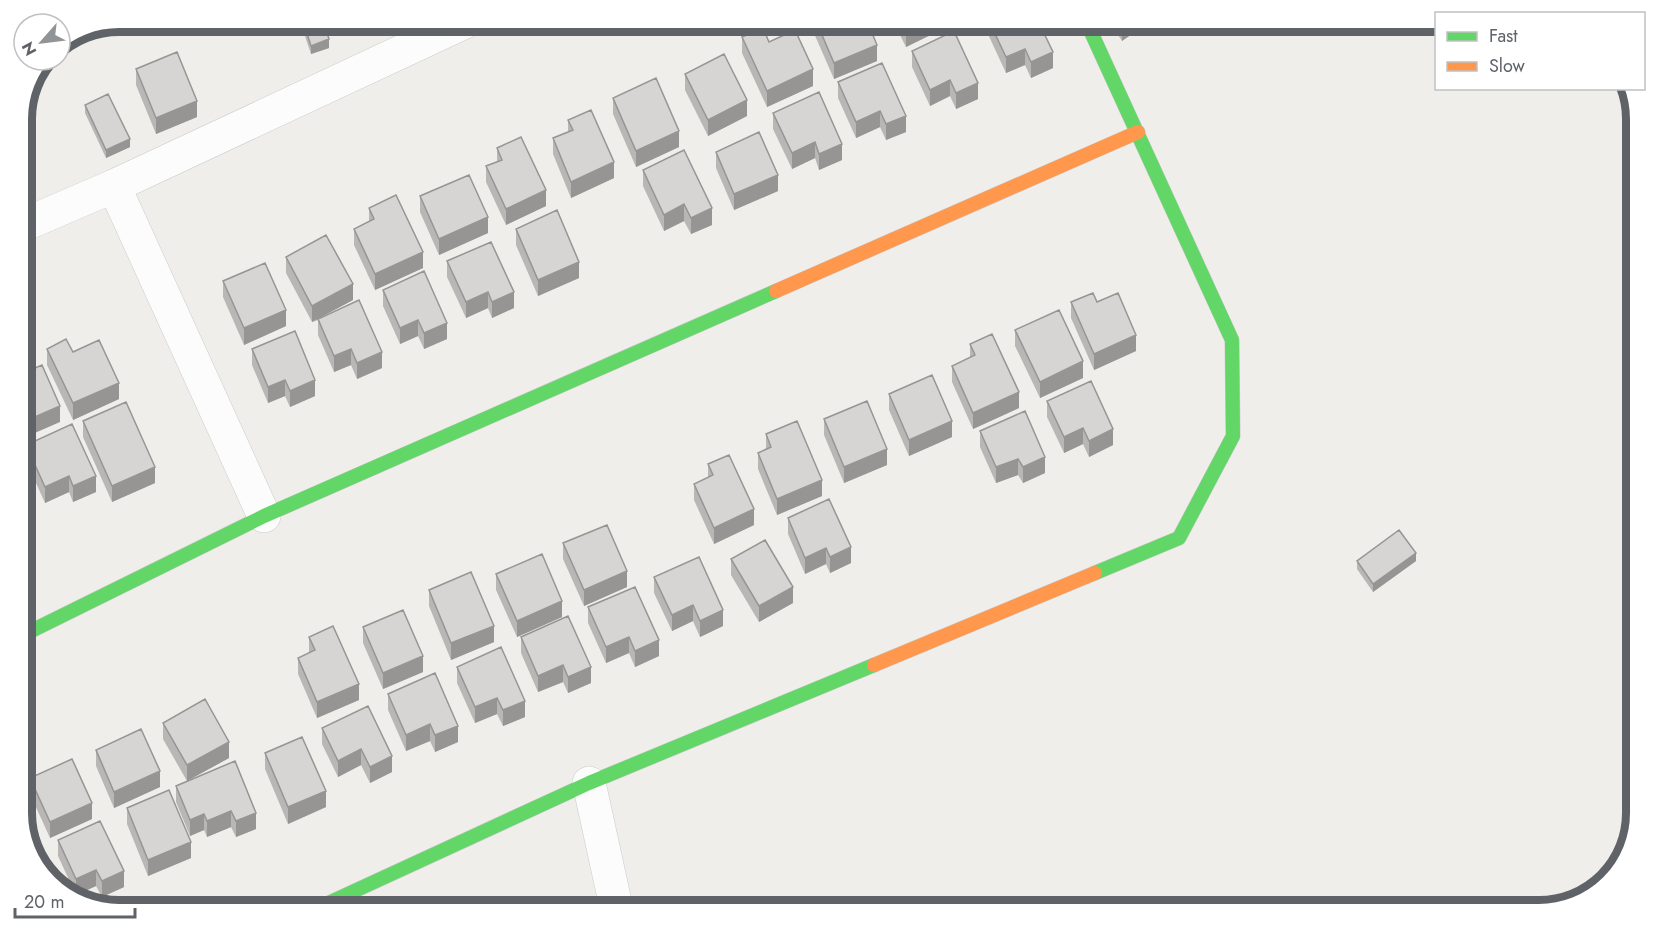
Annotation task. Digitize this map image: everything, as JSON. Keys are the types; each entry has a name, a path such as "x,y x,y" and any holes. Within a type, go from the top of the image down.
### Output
{"street":[{"path":"32,221 114,186 443,32"},
{"path":"333,901 589,783 1179,538 1233,436 1232,340 1091,32"},
{"path":"32,631 264,516 1138,132"},
{"path":"114,186 264,516"},
{"path":"589,783 615,901"}],"building":[{"path":"307,32 327,32 329,39 311,46"},
{"path":"754,32 765,32 769,42 791,32 796,32 813,69 767,91 742,37"},
{"path":"821,32 872,32 877,45 834,63"},
{"path":"954,32 978,83 956,93 950,80 930,90 912,51"},
{"path":"994,32 1043,32 1053,52 1031,62 1025,49 1006,57"},
{"path":"177,52 197,101 156,118 136,69"},
{"path":"724,54 747,100 708,120 685,74"},
{"path":"882,63 906,116 886,124 880,111 856,122 838,82"},
{"path":"656,78 679,131 636,151 613,98"},
{"path":"819,92 842,144 819,154 815,142 792,153 773,113"},
{"path":"108,94 130,139 106,150 85,105"},
{"path":"591,110 614,162 571,182 553,138 573,130 568,120"},
{"path":"759,132 778,175 734,194 716,152"},
{"path":"521,137 546,190 506,209 486,166 502,160 497,148"},
{"path":"684,150 712,208 691,218 684,204 664,215 643,170"},
{"path":"469,175 488,217 439,239 420,196"},
{"path":"396,195 423,252 375,274 354,229 374,219 369,208"},
{"path":"557,210 579,262 538,280 516,229"},
{"path":"326,235 353,284 312,306 286,257"},
{"path":"491,242 514,292 492,302 488,292 466,302 447,261"},
{"path":"265,263 286,310 244,328 223,281"},
{"path":"424,271 447,323 424,333 418,320 400,328 383,290"},
{"path":"1093,293 1097,302 1118,293 1136,335 1094,354 1071,302"},
{"path":"359,300 382,352 357,363 351,349 334,356 318,319"},
{"path":"1059,310 1083,361 1040,382 1015,330"},
{"path":"295,331 315,380 290,391 285,380 268,387 252,349"},
{"path":"992,334 1019,392 973,413 952,366 975,355 970,344"},
{"path":"66,339 73,352 99,340 119,383 73,403 47,349"},
{"path":"42,365 60,406 32,418 32,369"},
{"path":"932,375 952,421 909,440 889,394"},
{"path":"1091,381 1113,429 1089,441 1083,428 1064,437 1047,401"},
{"path":"867,401 887,449 844,467 824,419"},
{"path":"126,402 155,467 112,486 83,421"},
{"path":"1025,411 1045,457 1023,467 1018,459 996,467 980,431"},
{"path":"797,421 822,480 777,499 758,453 771,447 766,434"},
{"path":"72,424 96,476 73,486 69,476 45,487 32,458 32,442"},
{"path":"729,455 754,509 714,528 694,484 713,475 708,464"},
{"path":"829,499 851,547 830,557 826,548 805,558 788,518"},
{"path":"607,525 627,571 584,590 563,543"},
{"path":"1399,530 1416,553 1373,584 1357,561"},
{"path":"765,540 793,587 759,606 731,559"},
{"path":"542,554 562,601 517,621 496,574"},
{"path":"699,557 723,610 700,621 693,605 672,615 654,577"},
{"path":"471,572 494,626 451,643 429,590"},
{"path":"635,587 659,640 635,651 629,637 606,647 588,607"},
{"path":"403,610 423,656 383,673 363,627"},
{"path":"568,616 591,667 568,677 563,665 538,676 521,637"},
{"path":"333,626 359,684 317,702 298,658 315,650 309,637"},
{"path":"501,647 525,701 503,710 497,698 475,707 457,667"},
{"path":"435,673 458,726 435,735 430,724 406,735 388,694"},
{"path":"205,699 229,742 187,765 163,723"},
{"path":"368,706 392,756 370,767 361,749 338,761 322,728"},
{"path":"141,729 160,771 114,792 96,750"},
{"path":"302,737 326,791 288,807 265,753"},
{"path":"72,759 92,803 50,822 32,782 32,777"},
{"path":"235,761 256,813 236,821 231,811 207,821 204,814 190,820 176,786"},
{"path":"169,790 191,842 148,860 127,808"},
{"path":"100,821 124,871 102,881 96,870 76,879 58,840"}],"traffic: fast":[{"path":"1091,32 1232,340 1233,436 1179,538 1095,573"},
{"path":"32,631 264,516 776,291"},
{"path":"333,901 589,783 874,665"}],"traffic: slow":[{"path":"776,291 1138,132"},
{"path":"874,665 1095,573"}]}
